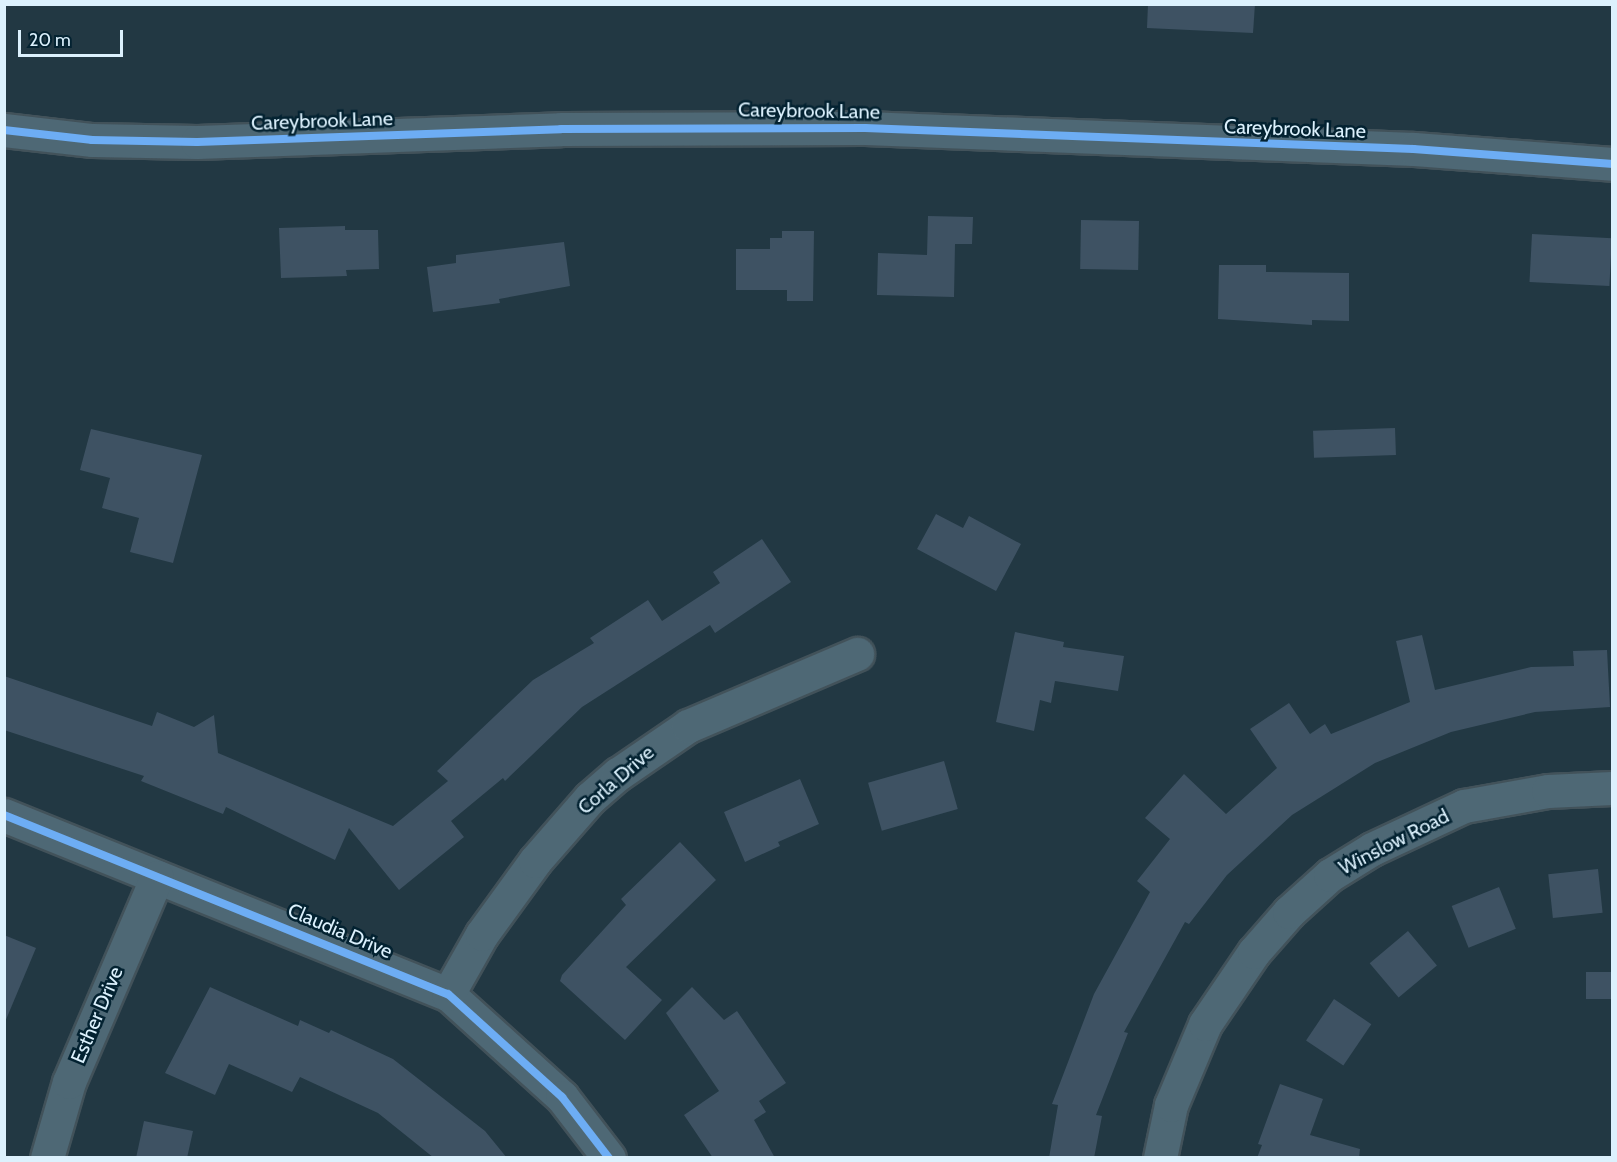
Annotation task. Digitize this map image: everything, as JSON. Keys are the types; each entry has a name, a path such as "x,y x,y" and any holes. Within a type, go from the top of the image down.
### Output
{"street":[{"name":"Careybrook Lane","path":"4,130 92,140 197,142 561,129 865,128 1414,149 1612,164"},
{"name":"Corla Drive","path":"448,994 482,934 522,877 590,798 618,774 688,726 857,654"},
{"name":"Winslow Road","path":"1160,1158 1171,1105 1205,1024 1254,952 1289,912 1330,875 1372,849 1464,806 1548,791 1612,788"},
{"name":"Claudia Drive","path":"4,815 448,994 548,1083 609,1158"},
{"name":"Esther Drive","path":"47,1158 69,1082 157,877"}],"building":[{"path":"1148,4 1255,4 1253,33 1147,28"},
{"path":"928,216 973,217 972,244 955,244 954,297 877,295 878,253 927,255"},
{"path":"1081,220 1139,221 1138,270 1080,269"},
{"path":"345,226 345,230 378,230 379,269 346,270 347,276 281,278 279,228"},
{"path":"782,231 814,231 813,301 787,301 787,290 736,290 736,249 770,249 770,238 782,238"},
{"path":"1532,234 1612,238 1609,286 1529,282"},
{"path":"564,242 570,286 499,299 500,303 433,312 427,267 456,263 456,255"},
{"path":"1219,265 1266,265 1266,272 1349,273 1349,321 1312,320 1312,325 1218,319"},
{"path":"1395,428 1396,455 1314,458 1313,431"},
{"path":"91,429 202,455 173,563 130,552 139,518 102,508 110,478 80,470"},
{"path":"936,514 963,528 969,516 1021,544 996,591 917,549"},
{"path":"762,539 791,582 715,633 710,625 582,707 505,781 503,778 451,821 464,837 399,890 349,828 335,860 226,807 223,814 141,781 144,776 4,730 4,676 152,726 157,712 194,727 214,715 218,753 393,826 448,781 437,771 533,680 594,643 590,638 648,600 662,621 720,583 713,572"},
{"path":"1015,632 1064,642 1063,647 1124,656 1118,691 1055,681 1051,703 1040,700 1034,731 996,722"},
{"path":"1422,635 1435,690 1531,667 1574,666 1573,651 1607,650 1610,707 1535,712 1451,732 1375,763 1292,815 1227,875 1189,924 1185,922 1124,1032 1128,1033 1096,1115 1102,1116 1094,1158 1049,1158 1058,1105 1052,1104 1094,994 1150,892 1137,881 1170,839 1145,818 1184,774 1226,814 1277,768 1250,729 1289,703 1310,734 1325,724 1331,734 1410,702 1396,641"},
{"path":"944,761 958,809 882,831 868,783"},
{"path":"800,779 819,824 778,842 780,846 745,862 724,812"},
{"path":"680,842 716,880 626,967 662,1000 625,1040 560,981 562,975 626,905 621,899"},
{"path":"1598,869 1603,913 1553,918 1548,874"},
{"path":"1499,887 1516,929 1469,948 1452,906"},
{"path":"1408,931 1437,965 1399,998 1370,963"},
{"path":"4,935 36,948 5,1022 4,1022"},
{"path":"1586,972 1612,972 1612,999 1586,999"},
{"path":"210,987 298,1026 300,1020 329,1033 331,1030 393,1059 485,1131 507,1158 434,1158 378,1113 300,1077 292,1092 229,1064 215,1095 165,1073"},
{"path":"692,987 724,1020 737,1011 786,1083 759,1101 766,1112 754,1120 775,1158 713,1158 684,1115 719,1091 666,1013"},
{"path":"1334,999 1371,1024 1343,1066 1306,1040"},
{"path":"1280,1084 1323,1099 1310,1135 1360,1149 1359,1158 1257,1158 1262,1145 1258,1144"},
{"path":"144,1121 193,1131 187,1158 136,1158"}],"cycle path":[{"path":"4,130 92,140 197,142 561,129 865,128 1414,149 1612,164"},
{"path":"4,815 448,994 562,1097 609,1158"}]}
